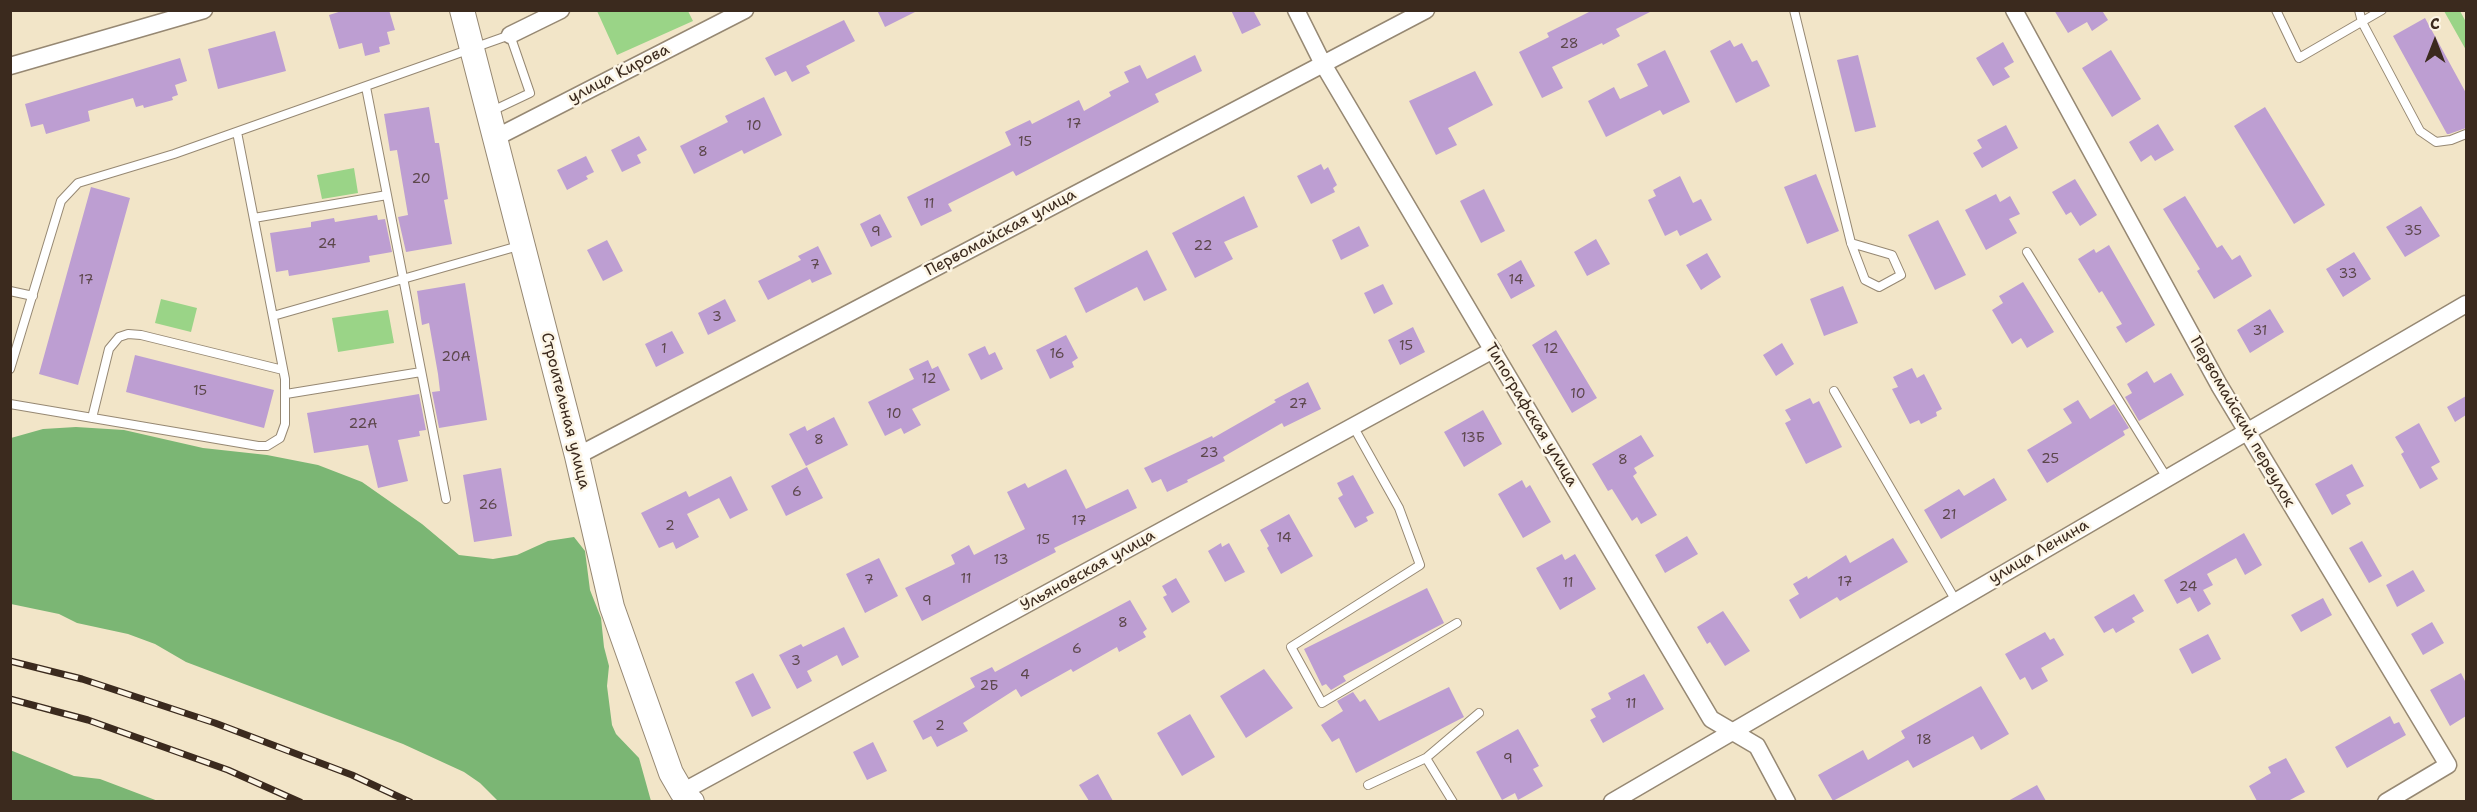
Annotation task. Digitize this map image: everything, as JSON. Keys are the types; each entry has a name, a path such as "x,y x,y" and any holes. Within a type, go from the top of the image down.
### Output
{"street":[{"name":"Строительная улица","path":"462,10 577,456 612,607 671,773 687,796"},
{"path":"510,35 561,10"},
{"name":"улица Кирова","path":"495,138 745,10"},
{"name":"Типографская улица","path":"1296,10 1323,64 1711,718 1757,746 1787,801"},
{"name":"Первомайская улица","path":"577,456 1426,10"},
{"name":"Первомайский переулок","path":"2014,10 2246,432 2448,765 2386,801"},
{"path":"10,66 193,12"},
{"name":"улица Ленина","path":"1612,801 2466,304"},
{"name":"Ульяновская улица","path":"687,796 1492,350"}],"lane":[{"path":"1794,10 1851,243 1865,280 1879,287 1901,275 1892,255 1851,243"},
{"path":"2276,10 2299,58 2382,10"},
{"path":"2359,10 2362,22 2420,132 2436,142 2451,140 2466,134"},
{"path":"10,369 61,201 70,189 84,180 150,162 510,35 530,93 489,113"},
{"path":"366,87 446,499"},
{"path":"10,404 267,446 275,442 283,432 286,394 237,132"},
{"path":"254,218 387,195"},
{"path":"273,316 522,245"},
{"path":"2027,252 2167,478"},
{"path":"10,291 33,296"},
{"path":"92,418 109,349 119,338 128,334 141,335 283,370"},
{"path":"286,394 421,372"},
{"path":"1834,391 1956,600"},
{"path":"1353,426 1398,508 1420,565 1291,647 1322,703 1457,623"},
{"path":"1368,785 1426,758 1479,713"},
{"path":"1426,758 1453,801"}],"green space":[{"path":"597,11 688,11 693,21 617,55"},
{"path":"2444,11 2460,11 2466,22 2466,50"},
{"path":"354,168 358,193 322,199 317,175"},
{"path":"161,299 197,308 191,332 155,323"},
{"path":"388,310 394,343 338,352 332,318"},
{"path":"76,427 124,430 203,448 267,455 318,465 362,482 422,524 459,555 493,559 517,555 548,541 574,537 585,551 590,590 601,618 604,647 609,666 607,686 612,725 616,734 639,758 651,801 498,801 480,783 464,772 403,744 186,662 155,644 128,634 77,623 59,614 11,604 11,438 43,429"},
{"path":"10,750 74,776 100,779 158,801 11,801"}],"building":[{"path":"345,10 389,10 395,30 387,32 390,44 379,47 380,52 365,56 362,43 339,49 329,15"},
{"path":"877,10 919,10 885,27"},
{"path":"1231,10 1253,10 1261,25 1242,34"},
{"path":"1593,10 1654,10 1616,29 1620,36 1552,67 1563,88 1542,98 1519,52 1549,37 1547,33"},
{"path":"2054,10 2105,10 2103,12 2108,20 2092,31 2087,22 2068,33"},
{"path":"2425,18 2466,93 2466,128 2449,134 2393,36"},
{"path":"844,20 855,41 806,66 810,73 792,82 786,71 775,76 765,58"},
{"path":"275,31 286,71 218,89 208,49"},
{"path":"1730,40 1734,47 1742,43 1752,62 1757,60 1770,86 1736,103 1710,51"},
{"path":"2003,42 2014,62 2004,68 2010,77 1993,86 1976,58"},
{"path":"1665,50 1690,102 1663,115 1660,110 1606,137 1588,101 1614,87 1620,99 1648,86 1637,64"},
{"path":"2111,50 2141,99 2112,117 2082,68"},
{"path":"1195,55 1202,71 1155,94 1159,102 1016,176 1013,171 948,204 952,211 921,226 907,197 1011,145 1005,132 1030,120 1032,124 1079,100 1084,111 1111,96 1109,92 1129,82 1124,72 1140,65 1147,79"},
{"path":"1858,55 1876,127 1855,132 1837,60"},
{"path":"180,58 187,81 175,85 178,95 172,97 173,100 144,108 143,105 136,107 133,98 88,111 90,121 46,134 43,124 31,127 25,104"},
{"path":"1475,71 1493,105 1448,128 1457,145 1436,155 1409,101"},
{"path":"764,97 782,135 744,154 742,150 694,174 680,146 728,122 725,116"},
{"path":"429,107 435,143 439,143 448,199 444,200 452,244 406,252 398,217 408,215 397,150 390,151 384,114"},
{"path":"2265,107 2325,205 2294,224 2234,126"},
{"path":"2158,124 2174,150 2155,161 2151,155 2141,162 2129,142"},
{"path":"2006,125 2018,148 1982,168 1973,153 1982,148 1977,140"},
{"path":"639,136 647,150 637,155 641,163 622,172 611,150"},
{"path":"586,156 594,172 586,176 588,179 567,190 557,170"},
{"path":"1321,164 1324,170 1328,167 1337,185 1333,188 1335,192 1311,204 1297,176"},
{"path":"1816,174 1839,231 1807,244 1784,187"},
{"path":"1680,176 1693,203 1701,199 1712,220 1680,236 1677,230 1665,236 1648,200 1656,196 1653,190"},
{"path":"2075,179 2097,215 2080,226 2071,212 2066,215 2052,192"},
{"path":"91,187 130,198 78,385 39,374"},
{"path":"1484,189 1505,231 1481,243 1460,201"},
{"path":"1996,194 2000,202 2010,196 2020,214 2009,219 2017,233 1986,250 1965,210"},
{"path":"1244,196 1258,227 1224,242 1233,259 1195,278 1172,233"},
{"path":"2185,196 2217,248 2222,245 2232,260 2240,255 2252,276 2214,299 2197,271 2200,269 2163,209"},
{"path":"2421,206 2440,236 2405,257 2386,227"},
{"path":"880,214 892,237 871,247 860,224"},
{"path":"377,215 378,220 385,219 392,252 369,256 370,262 319,271 289,276 288,270 276,272 270,233 311,227 311,222 334,218 335,222"},
{"path":"1938,220 1966,275 1935,290 1908,235"},
{"path":"1359,226 1369,246 1341,260 1332,240"},
{"path":"1596,239 1610,264 1587,276 1574,252"},
{"path":"607,240 623,271 603,281 587,250"},
{"path":"2109,245 2155,325 2126,343 2116,327 2122,324 2102,291 2099,293 2078,259 2094,249 2096,253"},
{"path":"818,246 832,274 812,283 810,279 768,300 758,281 801,260 798,256"},
{"path":"1147,250 1167,290 1144,301 1137,287 1086,313 1074,288"},
{"path":"2354,252 2371,279 2343,297 2326,269"},
{"path":"1707,253 1721,277 1701,290 1686,265"},
{"path":"1521,260 1535,286 1511,299 1497,274"},
{"path":"2023,282 2054,332 2027,348 2021,338 2012,344 1992,310 2003,303 1999,296"},
{"path":"465,283 487,420 439,428 432,392 440,391 438,374 429,323 422,325 417,291"},
{"path":"1383,284 1393,304 1374,314 1364,293"},
{"path":"1843,286 1858,323 1824,336 1810,299"},
{"path":"725,299 736,321 708,335 698,313"},
{"path":"2270,309 2284,332 2250,353 2237,330"},
{"path":"1413,327 1425,352 1400,365 1388,340"},
{"path":"1556,330 1597,398 1572,413 1532,345"},
{"path":"672,331 684,353 656,367 645,344"},
{"path":"1066,335 1078,358 1072,362 1074,367 1050,379 1036,350"},
{"path":"1782,343 1794,364 1776,376 1763,355"},
{"path":"985,346 989,355 995,352 1003,369 981,380 968,354"},
{"path":"135,355 274,390 264,428 126,392"},
{"path":"928,360 932,369 938,366 950,390 912,409 921,425 904,434 901,428 885,436 868,402 914,379 909,369"},
{"path":"1912,368 1917,378 1924,374 1942,409 1936,412 1937,416 1921,424 1919,420 1910,424 1892,389 1898,387 1893,377"},
{"path":"2147,371 2154,383 2171,373 2184,395 2139,421 2125,397 2132,393 2127,384"},
{"path":"1308,382 1321,409 1284,427 1282,423 1223,457 1225,461 1167,492 1161,479 1152,483 1144,468 1212,436 1213,438"},
{"path":"419,394 426,430 419,431 420,436 398,440 408,481 378,488 368,445 314,453 307,413"},
{"path":"2466,396 2466,415 2455,422 2447,407"},
{"path":"1810,398 1813,404 1819,401 1842,447 1806,464 1785,423 1791,420 1785,410"},
{"path":"2078,400 2090,419 2114,404 2129,428 2123,431 2125,435 2047,483 2027,450 2072,423 2063,409"},
{"path":"1483,410 1502,444 1464,467 1444,432"},
{"path":"834,417 848,445 806,466 789,434 805,426 807,431"},
{"path":"2419,423 2440,462 2431,467 2438,479 2420,489 2401,454 2404,452 2395,437"},
{"path":"1641,435 1654,456 1634,468 1637,473 1633,476 1657,515 1641,524 1637,517 1632,521 1612,489 1608,491 1592,464"},
{"path":"2352,464 2364,486 2346,495 2351,504 2332,515 2315,484"},
{"path":"807,467 823,498 786,516 771,486"},
{"path":"501,468 512,536 474,542 463,475"},
{"path":"1066,469 1086,509 1128,489 1137,508 1054,548 1056,552 922,621 905,588 955,564 951,555 969,545 974,555 1025,529 1007,492 1025,483 1028,488"},
{"path":"1353,475 1374,513 1366,517 1368,521 1355,528 1338,498 1343,495 1337,483"},
{"path":"731,476 748,510 730,519 719,498 687,514 699,537 676,549 673,542 659,548 641,513 686,491 689,497"},
{"path":"1994,478 2007,500 1941,539 1924,510 1959,489 1964,496"},
{"path":"1522,480 1526,488 1530,485 1551,522 1523,538 1498,494"},
{"path":"1289,514 1313,556 1281,574 1260,530"},
{"path":"2244,533 2262,565 2245,575 2236,558 2207,574 2213,585 2203,590 2211,604 2198,612 2190,597 2177,604 2164,580"},
{"path":"1687,536 1698,554 1665,573 1655,555"},
{"path":"1893,538 1908,562 1840,601 1837,597 1800,619 1789,600 1799,594 1793,584 1807,576 1808,579 1846,555 1850,563"},
{"path":"2362,541 2382,576 2369,583 2349,548"},
{"path":"1221,543 1222,547 1229,543 1245,572 1225,582 1208,551"},
{"path":"1562,554 1565,560 1575,554 1596,589 1560,610 1536,568"},
{"path":"879,558 898,596 865,613 846,574"},
{"path":"2413,570 2425,591 2397,607 2386,585"},
{"path":"1176,578 1190,602 1172,613 1163,597 1167,595 1162,586"},
{"path":"1427,588 1444,623 1343,676 1346,681 1331,690 1326,684 1322,686 1304,649"},
{"path":"2134,594 2144,611 2132,618 2135,622 2116,633 2113,628 2104,633 2094,617"},
{"path":"2323,598 2332,615 2301,632 2291,615"},
{"path":"1130,600 1147,629 1143,632 1146,637 1119,652 1117,647 1073,672 1071,669 1021,697 1016,689 963,723 968,731 937,747 931,736 923,740 913,721 975,687 970,678 992,667 995,672"},
{"path":"1723,611 1750,651 1725,666 1710,642 1707,644 1697,627"},
{"path":"2432,622 2444,643 2423,655 2411,634"},
{"path":"844,627 859,657 842,666 837,655 807,671 812,681 797,689 779,655 801,644 803,647"},
{"path":"2045,632 2050,640 2054,638 2064,655 2041,668 2048,681 2032,690 2025,677 2020,680 2005,654"},
{"path":"2208,634 2221,659 2192,674 2179,649"},
{"path":"1264,669 1293,708 1246,738 1220,696"},
{"path":"753,673 771,708 752,717 735,682"},
{"path":"2461,673 2466,683 2466,716 2450,726 2430,690"},
{"path":"1644,674 1664,709 1603,743 1590,720 1596,717 1591,709 1611,699 1608,693"},
{"path":"1981,686 2009,734 1981,750 1973,736 1913,768 1908,760 1833,801 1818,775 1863,750 1868,760 1905,738 1901,731"},
{"path":"1449,687 1464,717 1356,773 1339,738 1332,742 1321,725 1343,711 1337,701 1353,692 1360,702 1365,699 1379,721"},
{"path":"1190,714 1215,757 1182,776 1157,733"},
{"path":"2390,716 2394,724 2399,722 2406,735 2347,768 2335,747"},
{"path":"1518,729 1539,766 1533,769 1543,786 1518,800 1515,793 1502,800 1476,752"},
{"path":"873,742 887,771 867,780 853,752"},
{"path":"2286,758 2305,792 2288,801 2257,801 2249,786 2271,773 2268,767"},
{"path":"1098,774 1113,801 1089,801 1079,785"},
{"path":"2037,785 2046,801 2008,801"}],"railway":[{"path":"10,661 82,679 215,723 352,775 410,802"},
{"path":"10,699 88,720 228,770 300,802"}]}
